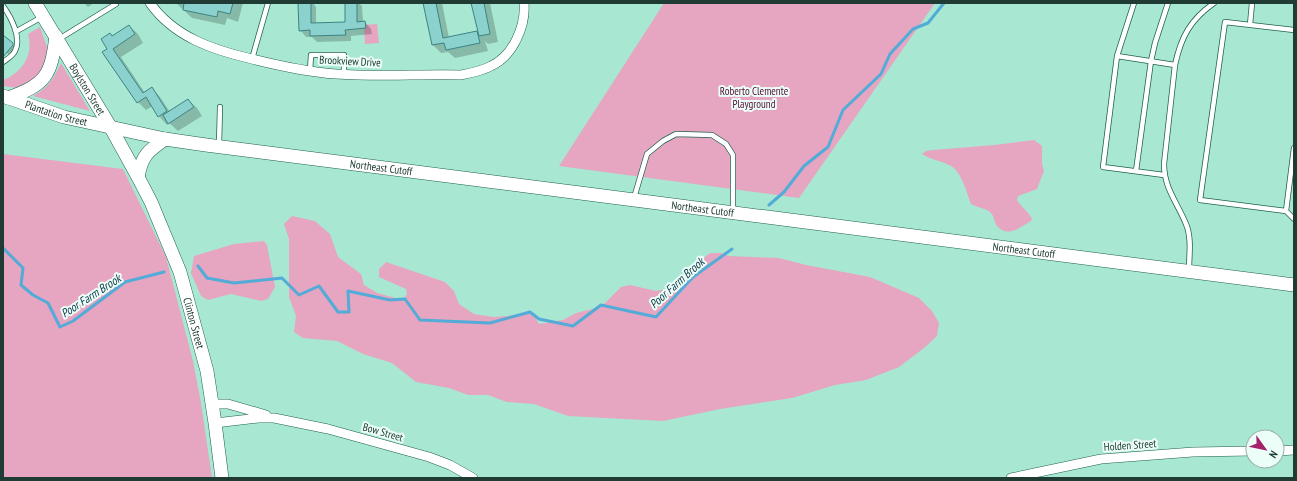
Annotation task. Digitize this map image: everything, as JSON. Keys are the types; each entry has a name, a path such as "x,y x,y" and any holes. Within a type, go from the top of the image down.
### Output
{"main road":[{"name":"Boylston Street","path":"35,3 111,128 138,176"},
{"path":"5,97 27,91 35,86 46,75 53,58 57,38"},
{"name":"Plantation Street","path":"5,97 64,117 111,128"},
{"name":"Northeast Cutoff","path":"111,128 166,139 219,147 1294,285"},
{"path":"138,176 145,155 166,139"},
{"name":"Clinton Street","path":"138,176 151,202 180,272 207,371 222,478"}],"street":[{"name":"Brookview Drive","path":"150,3 168,24 190,38 214,49 252,59 310,71 380,75 461,75 492,66 500,61 514,43 525,15 524,3"},
{"name":"Bow Street","path":"212,404 228,404 283,420"},
{"name":"Bow Street","path":"215,423 259,418 274,418 328,429 428,457 450,465 473,478"},
{"name":"Holden Street","path":"1011,478 1101,459 1193,452 1245,451"}],"lane":[{"path":"252,59 268,3"},
{"path":"1134,3 1117,56 1103,167 1164,175"},
{"path":"1136,171 1154,43 1168,3"},
{"path":"1189,272 1189,235 1186,224 1171,195 1164,175 1164,164 1178,50 1184,35 1192,22 1202,11 1214,3"},
{"path":"1250,25 1252,3"},
{"path":"57,38 116,4"},
{"path":"3,6 12,21 18,43 15,52 3,62"},
{"path":"15,30 17,31 43,16"},
{"path":"1294,30 1225,22 1200,200 1286,211 1294,219"},
{"path":"310,71 311,55 344,55 344,74"},
{"path":"1117,56 1175,66"},
{"path":"219,147 220,107"},
{"path":"634,200 647,154 663,141 676,134 712,135 726,144 733,155 732,213"},
{"path":"1286,211 1294,148"}],"green space":[{"name":"Roberto Clemente Playground","path":"664,3 935,3 799,198 559,166"},
{"path":"377,24 379,43 365,44 364,25"},
{"path":"40,27 48,50 48,61 38,78 18,88 3,86 3,80 16,73 21,68 28,56 28,34"},
{"path":"61,63 90,111 33,96 50,82"},
{"path":"1034,140 1042,146 1042,164 1044,171 1037,189 1018,196 1017,200 1032,219 1019,228 1010,231 1002,230 998,227 989,211 971,204 958,172 955,169 948,164 929,158 922,154 926,151 933,150"},
{"path":"3,154 123,169 166,257 193,361 212,478 3,478"},
{"path":"292,216 315,221 330,234 338,257 361,274 364,285 377,293 403,300 407,294 406,289 379,277 379,269 386,262 445,282 454,291 459,304 474,314 494,317 529,314 535,317 539,324 563,320 576,313 601,307 621,287 630,285 656,291 668,289 710,253 721,253 729,256 779,258 806,265 870,277 919,298 932,311 939,323 937,336 899,367 866,380 835,385 792,398 720,409 663,421 568,416 534,404 507,402 488,395 468,395 449,388 416,382 392,363 363,354 337,341 303,338 294,332 296,316 289,297 289,239 284,224"},
{"path":"264,241 267,245 275,287 268,299 261,301 231,294 208,300 201,296 191,273 194,256 234,244"}],"building":[{"path":"184,3 233,3 230,14 218,11 217,17 183,10"},
{"path":"298,3 311,3 311,23 345,22 345,3 357,3 357,22 365,21 366,28 345,30 346,35 310,36 310,30 299,31"},
{"path":"423,3 436,3 443,38 477,31 480,43 446,50 444,43 432,45"},
{"path":"471,3 484,3 490,34 479,36"},
{"path":"129,25 135,34 113,49 143,93 152,87 167,111 158,117 146,97 137,103 102,52 107,49 101,39 110,33 112,36"},
{"path":"3,35 13,43 13,45 3,57"},
{"path":"188,99 194,107 168,124 163,115"}],"waterway":[{"name":"Poor Farm Brook","path":"769,205 784,192 804,166 828,147 843,110 881,74 890,54 913,29 928,23 944,3"},
{"name":"Poor Farm Brook","path":"3,248 23,268 21,285 33,295 48,303 60,327 73,321 125,282 164,272"},
{"name":"Poor Farm Brook","path":"198,266 207,278 234,283 282,278 299,295 319,286 338,312 349,312 348,291 390,300 405,299 420,320 490,323 530,312 539,319 573,326 601,305 656,317 693,277 732,249"}]}
